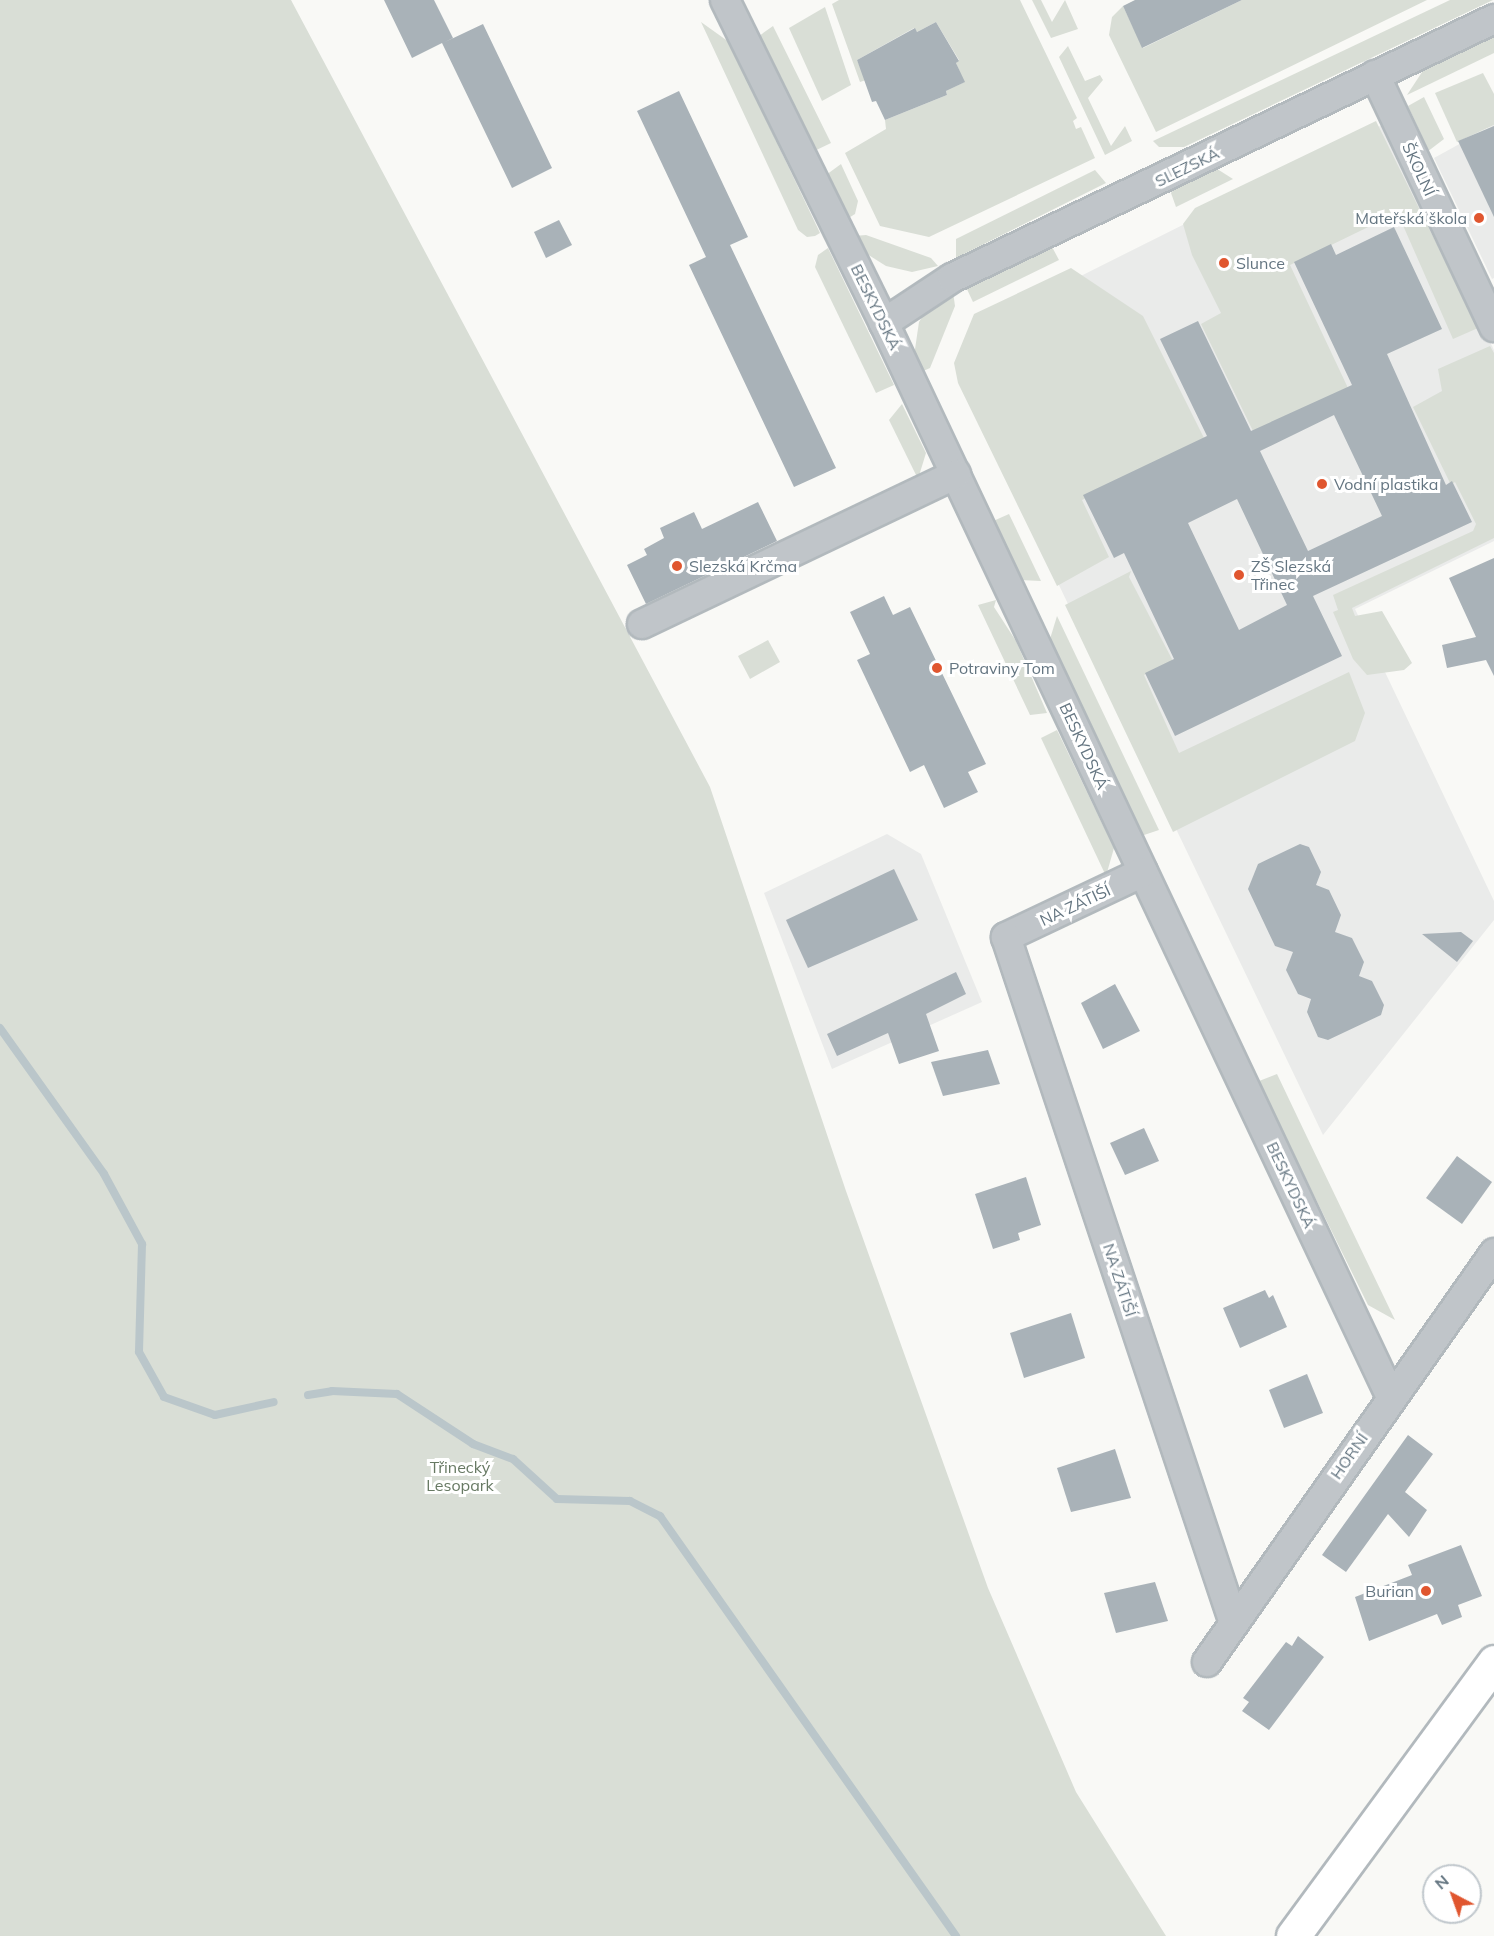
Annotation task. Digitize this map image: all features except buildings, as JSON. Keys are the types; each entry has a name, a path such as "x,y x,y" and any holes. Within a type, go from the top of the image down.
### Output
{"main road":[{"path":"1293,1936 1494,1662"}],"street":[{"name":"BESKYDSKÁ","path":"725,0 956,474 1391,1397"},
{"name":"SLEZSKÁ","path":"884,323 952,278 1494,19"},
{"name":"ŠKOLNÍ","path":"1375,75 1494,327"},
{"path":"642,624 956,474"},
{"name":"NA ZÁTIŠÍ","path":"1143,872 1006,937 1234,1623"},
{"name":"HORNÍ","path":"1207,1662 1494,1253"}],"shaded area":[{"name":"ZŠ Slezská Třinec","path":"1384,124 1494,350 1494,541 1355,609 1494,901 1494,920 1323,1135 960,379 995,319"},
{"name":"Mateřská škola","path":"1494,125 1494,278 1492,279 1434,158"},
{"path":"887,834 921,854 982,1002 832,1069 764,893"}],"green space":[{"name":"Třinecký Lesopark","path":"0,0 291,0 710,787 846,1191 988,1588 1076,1792 1166,1936 0,1936"},
{"path":"839,0 1020,0 1077,118 1073,121 1076,129 1081,127 1095,158 929,237 880,226 845,153 886,129 885,120 947,95 946,91 964,82 956,63 959,60 936,22 917,32 914,28 857,60 866,80 860,82 832,4"},
{"path":"1032,0 1041,0 1052,22 1065,0 1078,29 1051,38"},
{"path":"1242,0 1427,0 1156,132 1109,35 1112,17 1123,6 1143,48"},
{"path":"1450,0 1493,0 1184,147 1159,147 1153,141"},
{"path":"825,7 851,85 822,101 789,28"},
{"path":"701,22 729,42 820,233 815,236 807,237 798,230"},
{"path":"773,26 831,143 808,154 768,76 776,70 759,36"},
{"path":"1494,33 1494,53 1407,95 1426,66"},
{"path":"1068,46 1085,81 1100,75 1103,80 1088,98 1111,146 1125,126 1132,141 1105,155 1059,57"},
{"path":"1483,73 1494,94 1494,125 1457,142 1435,93"},
{"path":"1424,97 1444,139 1427,152 1421,152 1414,135 1420,132 1408,106"},
{"path":"1376,121 1478,328 1453,339 1398,214 1393,215 1290,265 1348,388 1253,431 1201,324 1221,313 1192,255 1183,224 1195,208"},
{"path":"841,164 858,201 855,214 847,219 826,175"},
{"path":"1214,167 1233,179 1176,207 1171,193 1178,184"},
{"path":"1095,170 1106,183 956,258 956,239"},
{"path":"866,235 931,258 938,266 912,272 886,266 867,254 854,236"},
{"path":"1051,245 1059,260 973,302 965,285"},
{"path":"828,248 894,385 876,393 815,267 818,255"},
{"path":"1071,268 1143,316 1205,440 1082,500 1109,557 1057,586 958,383 954,363 974,314"},
{"path":"953,292 955,306 930,368 921,372 914,356 919,322 927,309"},
{"path":"1490,346 1494,353 1494,538 1352,608 1355,616 1382,611 1412,663 1404,670 1367,675 1353,659 1333,612 1338,610 1333,595 1473,531 1476,524 1455,482 1451,485 1413,407 1442,391 1438,369"},
{"path":"902,404 926,453 918,479 889,420"},
{"path":"1009,514 1041,581 1020,580 991,522"},
{"path":"1131,571 1129,577 1173,661 1144,675 1179,753 1349,672 1365,713 1355,741 1173,832 1065,605"},
{"path":"996,600 994,607 1016,641 1047,713 1030,715 978,605"},
{"path":"1057,616 1159,830 1141,836 1054,651 1050,639"},
{"path":"768,640 780,662 750,679 738,656"},
{"path":"1057,730 1114,848 1106,876 1041,738"},
{"path":"1277,1074 1395,1320 1368,1305 1304,1175 1259,1081"}],"waterway":[{"path":"0,1028 104,1174 142,1244 139,1352 164,1397 215,1415 274,1402"},
{"path":"308,1395 332,1391 397,1394 473,1444 513,1459 557,1499 630,1501 660,1516 956,1936"}],"place":[{"name":"Mateřská škola","path":"1479,218"},
{"name":"Slunce","path":"1224,263"},
{"name":"Vodní plastika","path":"1322,484"},
{"name":"Slezská Krčma","path":"677,566"},
{"name":"ZŠ Slezská Třinec","path":"1239,575"},
{"name":"Potraviny Tom","path":"937,668"},
{"name":"Burian","path":"1426,1591"}]}
